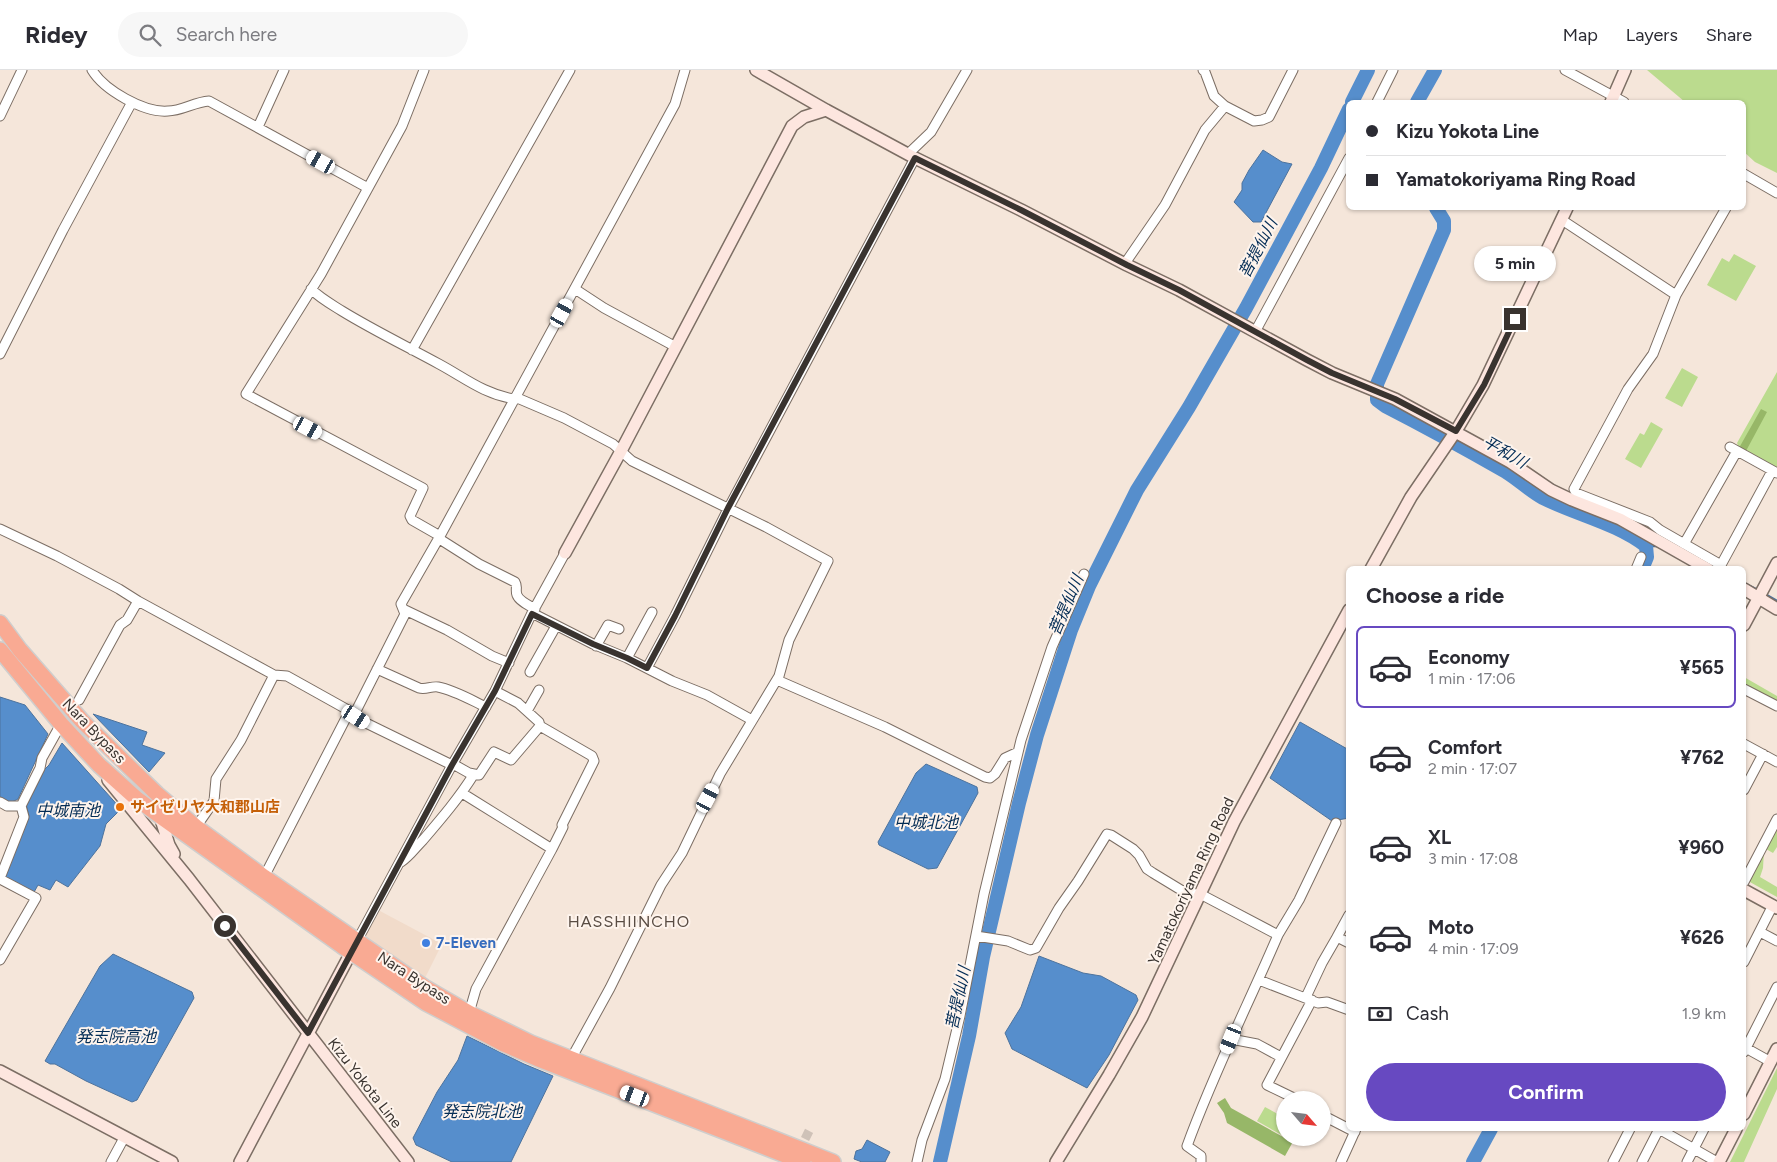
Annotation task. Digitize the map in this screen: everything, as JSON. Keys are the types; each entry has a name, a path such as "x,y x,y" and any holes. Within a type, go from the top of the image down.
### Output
{"highway":[{"name":"Nara Bypass","path":"0,623 82,721 157,794 196,827 264,877 426,1003 522,1053 803,1162"},
{"name":"Nara Bypass","path":"0,650 59,731 137,799 354,947 469,1013 531,1043 832,1162"}],"street":[{"path":"0,116 22,70"},
{"path":"92,70 102,83 132,102 152,110 167,112 209,101 368,188"},
{"path":"258,127 284,70"},
{"path":"424,70 402,126 321,274 246,394 423,488 410,516 412,520 479,564 515,582 519,599 534,612 556,626 596,646 627,658 672,681 706,695 752,720"},
{"path":"412,350 570,70"},
{"path":"264,877 342,724 353,713 405,614 401,604 675,104 685,70"},
{"path":"756,70 912,156 1179,290 1307,360 1395,399 1451,439 1510,462 1552,490 1620,519 1662,542 1680,547 1721,565 1774,472 1733,448 1680,547"},
{"path":"647,668 728,508 912,156 931,132 967,70"},
{"path":"1203,70 1214,96 1225,106 1254,121 1269,116 1293,70"},
{"path":"1378,100 1393,70"},
{"path":"1566,70 1614,100"},
{"path":"1616,100 1625,70"},
{"path":"0,354 63,230 132,102"},
{"path":"1127,265 1128,260 1165,205 1206,130 1225,106"},
{"path":"240,1162 398,864 495,691 565,553 621,451 792,126 804,117 826,110"},
{"path":"1253,331 1346,163"},
{"path":"1746,176 1777,193"},
{"path":"1376,566 1406,505 1451,439 1484,385 1566,210"},
{"path":"1704,566 1650,522 1576,493 1574,489 1628,389 1653,354 1676,295 1725,210"},
{"path":"1562,220 1676,295"},
{"path":"311,289 317,296 364,325 487,392 498,396 515,398 564,418 613,444 632,461 728,508 828,561 789,640 777,680 720,774 682,853 661,885 610,988 571,1060"},
{"path":"575,289 604,308 676,347"},
{"path":"0,530 56,556 274,675 287,676 348,710 366,723 474,774 479,775 494,752 511,760 540,726"},
{"path":"1637,566 1641,557"},
{"path":"1746,621 1777,563"},
{"path":"917,1162 922,1140 944,1080 960,1016 978,936 992,857 1018,752 1052,647 1084,574"},
{"path":"1746,591 1777,609"},
{"path":"79,700 120,624 127,620 138,601"},
{"path":"403,609 447,630 509,664"},
{"path":"627,658 652,612"},
{"name":"Yamatokoriyama Ring Road","path":"1056,1162 1142,1017 1243,805 1346,616"},
{"path":"596,646 608,625 619,629"},
{"path":"530,672 556,626"},
{"path":"377,669 419,688 425,690 435,686 443,688 486,707"},
{"path":"196,827 214,801 216,779 241,740 274,675"},
{"path":"777,680 885,728 985,777 990,778 995,774 1005,758 1018,752"},
{"path":"527,711 539,690"},
{"path":"1746,690 1777,706"},
{"path":"469,1013 476,989 552,849 594,761 592,756 540,726 539,722 518,703 495,691"},
{"path":"40,768 42,758 59,731"},
{"path":"0,960 36,898 0,879 24,817 21,806 59,731"},
{"path":"1746,745 1777,762"},
{"name":"Kizu Yokota Line","path":"112,752 153,800 169,845 188,879"},
{"path":"1746,786 1763,754"},
{"name":"Kizu Yokota Line","path":"99,765 102,773 188,879 408,1162"},
{"path":"398,864 411,855 462,793 474,774"},
{"path":"462,793 552,849"},
{"path":"0,802 7,806 21,806"},
{"path":"1746,878 1777,819"},
{"path":"1201,1162 1202,1156 1187,1146 1231,1039 1278,935 1299,900 1336,823"},
{"path":"978,936 1008,941 1030,950 1036,948 1059,908 1107,834 1111,834 1133,849 1147,869 1153,874 1181,890 1199,895 1278,935"},
{"path":"1746,891 1775,906 1746,958"},
{"path":"1279,1091 1267,1085 1309,998 1322,963 1346,920"},
{"path":"1760,932 1777,941"},
{"path":"1337,937 1346,941"},
{"path":"1259,980 1318,1002 1327,1002 1346,1009"},
{"path":"1746,1045 1777,987"},
{"path":"1231,1039 1257,1044 1282,1057"},
{"path":"1746,1110 1777,1049"},
{"path":"1746,1050 1771,1062"},
{"path":"0,1071 172,1162"},
{"path":"1331,1119 1346,1126"},
{"path":"1341,1162 1356,1131"},
{"path":"1613,1162 1629,1131"},
{"path":"1642,1162 1658,1131"},
{"path":"1663,1131 1718,1162 1735,1131"},
{"path":"1687,1162 1703,1131"},
{"path":"111,1162 124,1138"}],"shaded area":[{"path":"380,911 442,944 425,978 365,937"}],"green space":[{"path":"1647,70 1777,70 1777,173 1755,162 1746,154 1746,100 1683,100"},
{"path":"1734,254 1756,266 1736,301 1707,285 1722,258 1729,262"},
{"path":"1682,368 1698,377 1682,407 1665,398"},
{"path":"1777,372 1777,469 1739,448 1737,443"},
{"path":"1761,409 1767,412 1746,451 1739,448"},
{"path":"1651,422 1663,429 1641,468 1625,459 1640,433 1644,435"},
{"path":"1746,678 1777,696 1777,703 1746,686"},
{"path":"1777,828 1777,847 1773,853 1766,849"},
{"path":"1764,851 1763,868 1760,877 1777,887 1777,897 1748,881"},
{"path":"1777,1068 1777,1089 1744,1162 1730,1162"},
{"path":"1225,1098 1231,1108 1276,1133 1276,1146 1291,1146 1285,1156 1227,1123 1224,1113 1217,1103"},
{"path":"1265,1107 1276,1113 1276,1132 1257,1121"}],"water":[{"path":"1263,150 1282,162 1292,164 1261,222 1253,222 1234,202 1242,190 1242,183 1249,170"},
{"name":"中城南池","path":"0,697 25,705 48,734 18,799 10,803 0,798"},
{"path":"93,714 147,732 142,745 165,753 149,772"},
{"path":"1300,722 1346,748 1346,819 1332,821 1270,778"},
{"name":"中城南池","path":"62,743 121,809 106,824 100,846 68,887 56,880 50,890 38,885 33,894 3,876 29,816 26,804 43,771 49,765"},
{"name":"中城北池","path":"926,764 977,787 978,793 937,868 928,869 879,845 878,842 916,773"},
{"name":"発志院高池","path":"113,954 192,992 194,998 137,1100 132,1102 86,1081 55,1064 45,1061 100,966"},
{"path":"1039,956 1083,973 1101,976 1136,995 1138,1000 1109,1055 1087,1088 1012,1049 1005,1033 1021,1007"},
{"name":"発志院北池","path":"467,1036 553,1076 511,1162 452,1162 416,1145 413,1138 437,1092 458,1060"},
{"path":"867,1140 890,1152 885,1162 862,1162 854,1159 856,1151 862,1149"}],"waterway":[{"name":"菩提仙川","path":"1353,100 1368,70"},
{"name":"平和川","path":"1418,100 1435,70"},
{"name":"菩提仙川","path":"940,1162 969,1036 983,957 1019,803 1037,735 1071,630 1089,586 1137,490 1189,407 1246,308 1321,168 1346,115"},
{"name":"平和川","path":"1437,210 1444,221 1444,230 1377,384 1377,400 1506,472 1543,498 1609,525 1634,538 1646,546 1647,557 1643,566"},
{"path":"1646,546 1659,546"},
{"path":"1746,584 1758,590"},
{"path":"1765,594 1777,601"},
{"name":"平和川","path":"1473,1162 1490,1131"}],"tunnel":[{"path":"799,1151 811,1127"}],"place":[{"name":"サイゼリヤ大和郡山店","path":"120,807"},
{"name":"7-Eleven","path":"426,943"}],"district":[{"name":"HASSHIINCHO","path":"629,921"}],"route":[{"path":"225,926 308,1033 452,765 495,691 532,614 647,668 728,508 896,190 901,186 915,158 1179,290 1332,373 1395,399 1456,431 1484,385 1515,319"}]}
